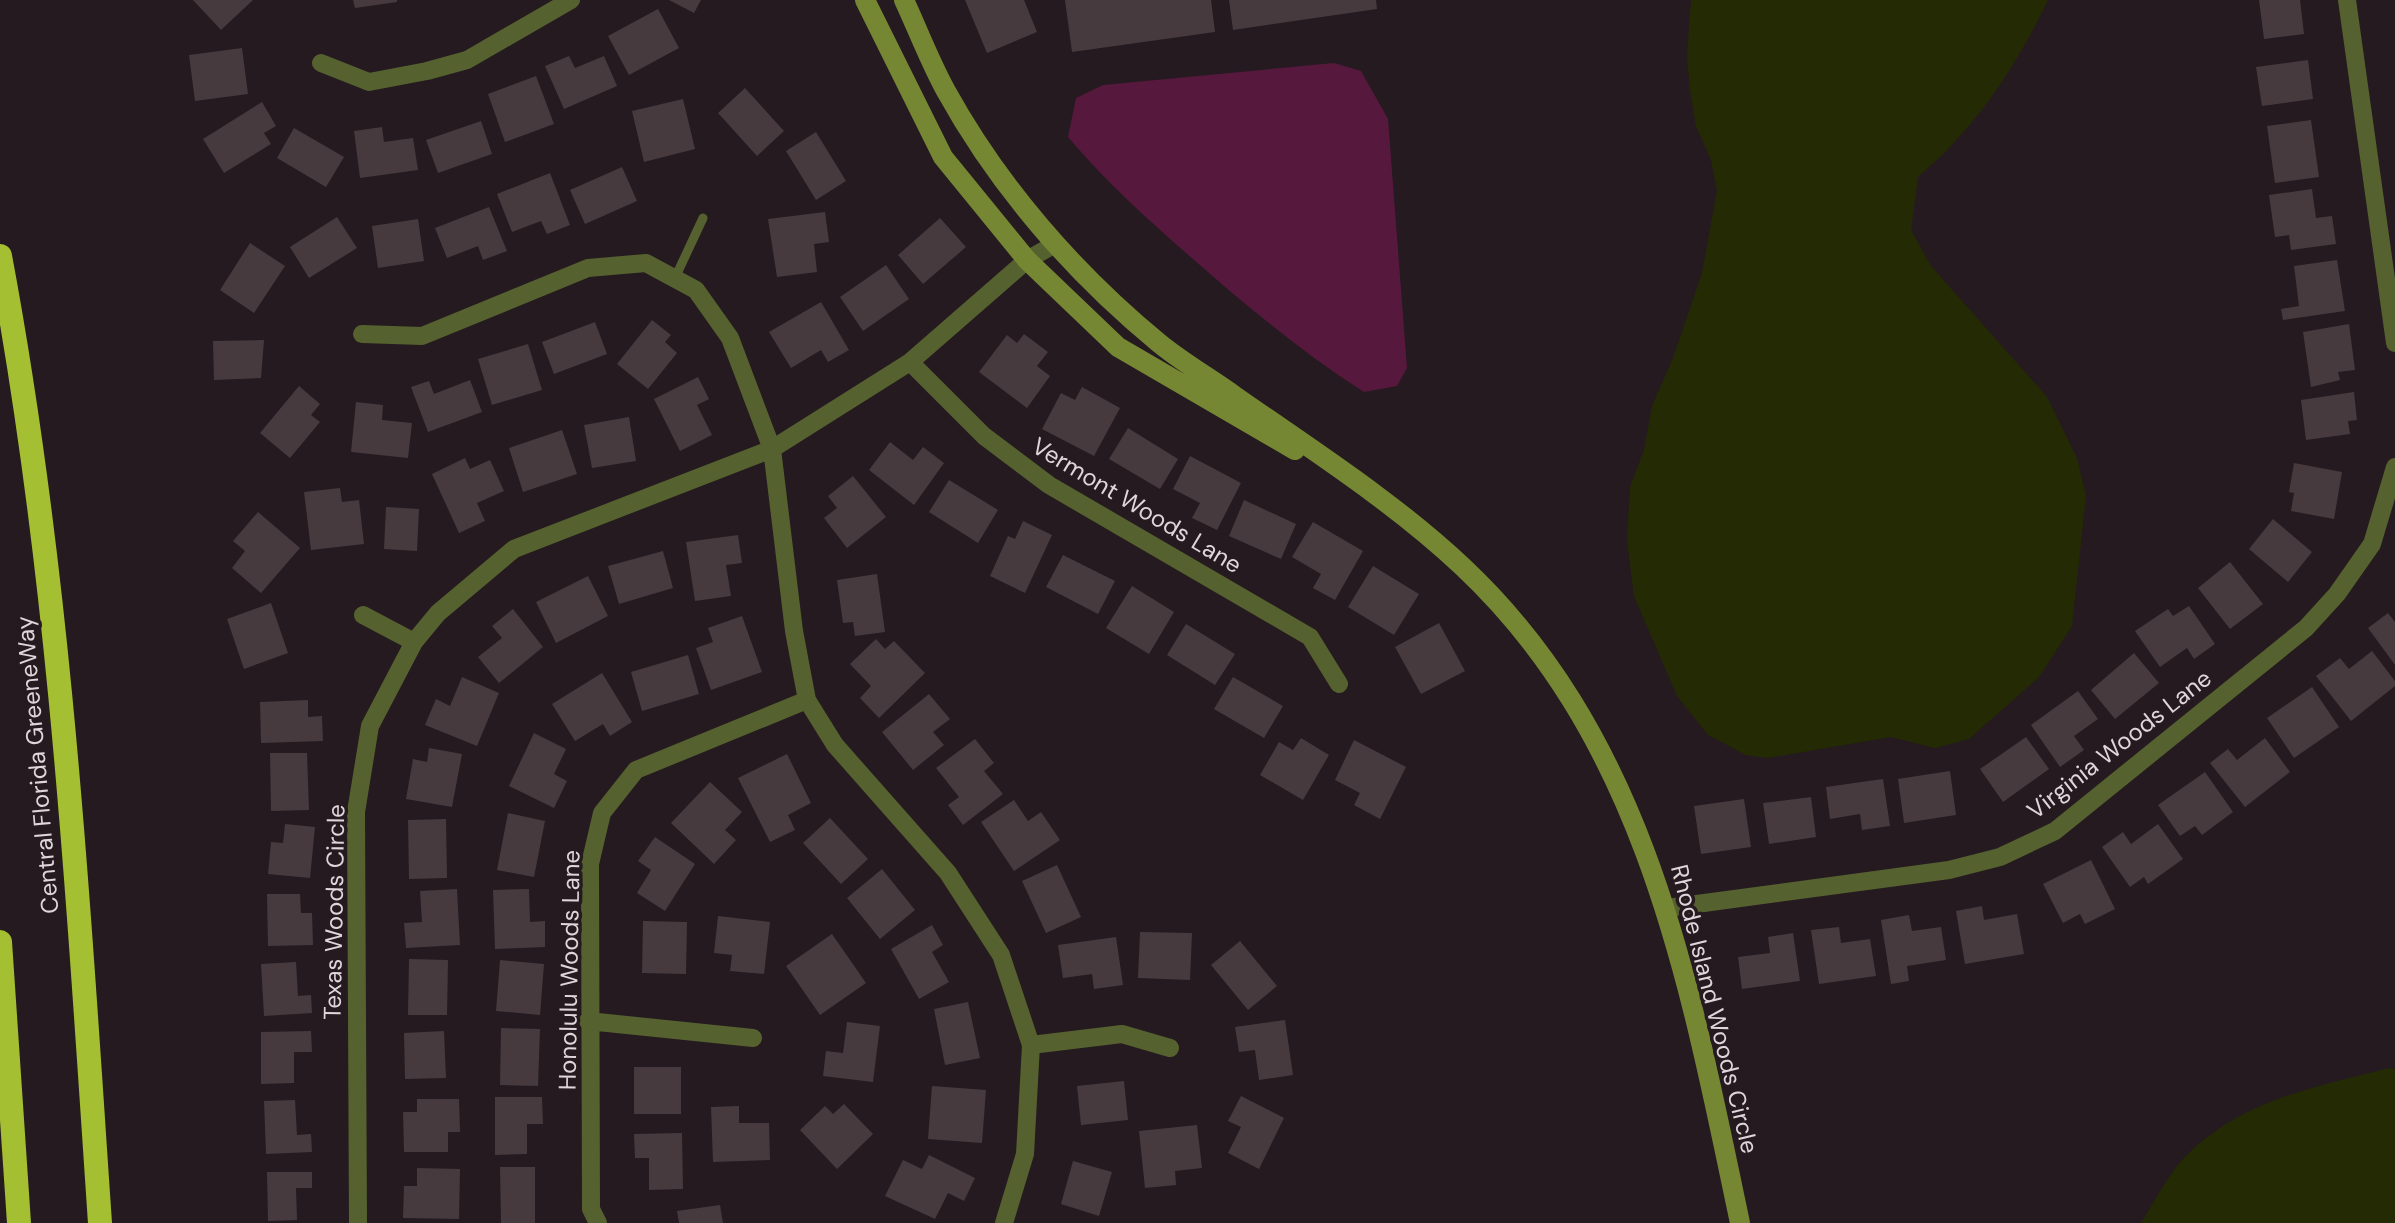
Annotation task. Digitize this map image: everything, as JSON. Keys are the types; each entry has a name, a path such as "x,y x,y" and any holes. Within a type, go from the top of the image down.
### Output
{"highway":[{"name":"Central Florida GreeneWay","path":"0,256 30,443 65,735 100,1223"},
{"path":"0,942 19,1223"}],"street":[{"path":"321,63 369,82 427,71 467,60 571,0"},
{"name":"Rhode Island Woods Circle","path":"865,0 943,157 1027,260 1118,347 1259,432 1359,483"},
{"name":"Rhode Island Woods Circle","path":"904,0 945,89 988,160 1055,244 1159,343 1359,483 1463,567 1555,676 1601,750 1643,840 1667,908 1704,1049 1740,1223"},
{"path":"2347,0 2395,343"},
{"name":"Texas Woods Circle","path":"358,1223 356,812 370,726 414,642 438,613 514,549 772,449 910,362 1027,260 1055,244"},
{"path":"362,334 422,336 588,268 646,263 696,290 730,338 772,449 794,631 807,700 835,745 948,873 1001,955 1031,1045 1025,1154 1004,1223"},
{"name":"Vermont Woods Lane","path":"910,362 984,436 1049,485 1310,637 1339,684"},
{"name":"Virginia Woods Lane","path":"1667,908 1949,870 2000,857 2055,831 2306,628 2337,594 2372,544 2395,467"},
{"path":"363,615 414,642"},
{"name":"Honolulu Woods Lane","path":"598,1223 591,1209 588,1021 590,864 602,813 636,770 807,700"},
{"path":"588,1021 753,1038"},
{"path":"1031,1045 1122,1034 1170,1048"}],"lane":[{"path":"675,278 703,218"}],"green space":[{"path":"1691,0 2048,0 2008,73 1976,118 1918,177 1911,230 1931,266 2047,397 2077,458 2086,496 2072,626 2039,677 1969,739 1935,748 1891,737 1767,758 1746,755 1708,735 1677,696 1634,596 1627,540 1630,487 1644,450 1652,406 1673,358 1702,273 1717,191 1711,160 1696,126 1690,90 1687,57"},
{"path":"2389,1068 2395,1069 2395,1223 2141,1223 2182,1160 2228,1123 2278,1099"}],"shaded area":[{"path":"1334,63 1361,71 1388,119 1407,368 1397,386 1364,392 1295,343 1207,272 1125,197 1068,137 1076,98 1103,85"}],"building":[{"path":"193,0 253,0 221,30"},
{"path":"353,0 397,0 397,2 355,8"},
{"path":"669,0 701,0 694,13"},
{"path":"965,0 1024,0 1037,32 987,53"},
{"path":"1065,0 1211,0 1215,32 1072,52"},
{"path":"1229,0 1376,0 1377,9 1233,30"},
{"path":"2259,0 2300,0 2304,34 2264,39"},
{"path":"658,9 679,48 629,75 608,36"},
{"path":"242,48 248,94 195,101 189,55"},
{"path":"569,56 575,68 604,56 617,86 564,109 545,66"},
{"path":"2308,60 2313,99 2262,106 2256,67"},
{"path":"536,76 554,124 505,142 488,94"},
{"path":"745,88 784,131 757,156 718,113"},
{"path":"683,99 695,149 644,162 632,111"},
{"path":"262,102 276,126 264,133 271,144 224,173 203,139"},
{"path":"2311,120 2319,177 2275,183 2267,126"},
{"path":"481,121 492,154 438,173 426,140"},
{"path":"382,127 384,142 413,138 418,170 360,178 354,131"},
{"path":"294,128 344,157 326,187 277,158"},
{"path":"816,132 846,181 816,200 786,151"},
{"path":"622,167 637,201 585,224 570,190"},
{"path":"550,173 570,225 547,234 541,221 512,232 497,194"},
{"path":"2312,189 2316,218 2332,216 2336,244 2291,250 2289,235 2275,237 2269,195"},
{"path":"489,207 507,251 483,260 478,246 447,258 435,228"},
{"path":"825,212 829,242 814,244 817,272 777,277 768,219"},
{"path":"337,217 357,248 309,278 290,247"},
{"path":"940,218 966,247 923,284 898,255"},
{"path":"418,219 424,261 378,268 372,226"},
{"path":"250,243 285,266 254,313 220,290"},
{"path":"2337,260 2345,311 2283,320 2281,309 2299,306 2294,266"},
{"path":"886,265 909,299 863,331 840,297"},
{"path":"821,302 849,350 828,362 821,350 791,368 769,332"},
{"path":"652,320 671,335 665,342 677,353 648,389 617,364"},
{"path":"595,322 607,354 554,374 542,342"},
{"path":"2349,324 2355,370 2338,372 2340,380 2311,387 2303,332"},
{"path":"1024,334 1048,352 1037,366 1050,376 1027,408 979,372 1007,335 1017,343"},
{"path":"264,340 261,378 214,380 213,341"},
{"path":"528,344 542,390 492,405 478,359"},
{"path":"698,377 709,399 697,405 712,435 680,451 654,399"},
{"path":"470,380 482,412 428,432 411,387 429,381 434,394"},
{"path":"299,386 320,404 311,415 320,422 290,458 260,433"},
{"path":"1082,387 1120,408 1094,456 1042,429 1061,393 1075,400"},
{"path":"2354,392 2357,420 2348,421 2350,434 2306,440 2301,400"},
{"path":"356,402 383,405 382,420 412,423 408,458 351,452"},
{"path":"629,417 636,461 592,468 584,425"},
{"path":"1128,428 1178,459 1160,489 1109,459"},
{"path":"562,430 577,474 523,492 509,448"},
{"path":"890,442 913,460 923,447 944,463 914,505 869,470"},
{"path":"1190,456 1241,483 1217,530 1192,518 1200,503 1173,489"},
{"path":"465,458 470,469 490,460 504,491 477,503 485,521 459,533 432,474"},
{"path":"2294,463 2342,472 2334,519 2291,511 2294,493 2289,492"},
{"path":"853,476 886,517 847,548 824,518 837,508 828,496"},
{"path":"949,480 998,510 978,543 929,512"},
{"path":"340,488 342,502 359,500 364,544 311,550 304,492"},
{"path":"1244,500 1296,524 1281,559 1229,536"},
{"path":"386,507 419,509 417,551 384,549"},
{"path":"258,512 300,548 261,593 232,568 245,551 233,541"},
{"path":"2273,519 2312,552 2288,582 2249,549"},
{"path":"1023,521 1052,535 1025,593 990,576 1008,536 1015,539"},
{"path":"1313,522 1363,551 1335,600 1313,588 1321,574 1292,557"},
{"path":"738,535 742,563 726,565 731,596 695,601 686,542"},
{"path":"663,551 673,588 619,604 608,566"},
{"path":"1063,555 1115,581 1098,614 1046,587"},
{"path":"2230,562 2263,604 2230,629 2198,588"},
{"path":"1373,566 1419,594 1394,635 1348,607"},
{"path":"877,574 885,632 855,636 853,622 843,623 837,580"},
{"path":"588,576 608,616 556,643 536,602"},
{"path":"1132,586 1174,612 1149,654 1106,628"},
{"path":"271,603 288,653 244,669 227,619"},
{"path":"2189,606 2215,644 2194,659 2187,648 2160,667 2135,631 2168,609 2173,616"},
{"path":"513,609 543,647 499,683 478,657 502,638 492,626"},
{"path":"2388,613 2395,622 2395,665 2368,628"},
{"path":"742,616 762,672 711,690 696,648 713,642 708,628"},
{"path":"1439,623 1465,671 1421,694 1395,647"},
{"path":"1186,624 1235,654 1215,685 1167,655"},
{"path":"876,639 885,649 894,641 925,673 879,718 860,698 871,686 850,664"},
{"path":"2372,651 2395,681 2395,686 2351,721 2316,676 2340,658 2349,669"},
{"path":"2134,653 2159,683 2115,719 2091,690"},
{"path":"688,655 699,694 642,711 631,672"},
{"path":"602,673 632,722 610,736 603,724 575,741 552,704"},
{"path":"462,677 499,693 477,746 425,725 436,699 450,706"},
{"path":"1233,677 1283,706 1264,738 1214,709"},
{"path":"2312,687 2339,727 2294,758 2267,718"},
{"path":"2078,691 2098,719 2074,736 2084,750 2060,767 2031,725"},
{"path":"929,694 950,719 933,732 944,745 913,770 882,732"},
{"path":"308,700 308,717 322,716 323,741 261,743 260,702"},
{"path":"534,733 566,749 554,774 567,781 554,808 509,786"},
{"path":"2026,737 2049,769 2003,802 1980,769"},
{"path":"1301,738 1329,755 1303,800 1260,775 1279,742 1293,750"},
{"path":"2265,738 2290,772 2245,807 2210,763 2228,749 2237,760"},
{"path":"975,739 994,763 984,771 1003,794 963,825 948,805 959,797 936,768"},
{"path":"1354,740 1406,767 1380,819 1354,805 1360,793 1335,780"},
{"path":"429,748 462,754 452,807 406,799 413,759 427,762"},
{"path":"270,753 307,753 309,810 271,811"},
{"path":"787,754 811,803 788,815 795,830 770,842 738,778"},
{"path":"1950,771 1956,815 1904,823 1898,779"},
{"path":"2205,772 2233,812 2202,835 2195,826 2180,836 2158,805"},
{"path":"1883,779 1890,826 1862,830 1860,814 1830,819 1826,787"},
{"path":"710,782 742,812 725,830 736,840 714,864 671,823"},
{"path":"1811,797 1816,837 1769,844 1763,803"},
{"path":"1744,799 1751,847 1701,854 1694,806"},
{"path":"1014,800 1028,821 1041,812 1060,840 1014,871 981,822"},
{"path":"508,813 545,821 534,877 497,870"},
{"path":"830,818 868,859 841,884 803,843"},
{"path":"446,819 447,878 409,879 408,820"},
{"path":"285,824 315,827 310,878 268,874 271,842 283,843"},
{"path":"2158,824 2183,859 2148,884 2144,877 2130,887 2102,847 2123,832 2131,844"},
{"path":"655,837 695,864 665,911 637,893 651,870 638,861"},
{"path":"2091,860 2115,909 2085,924 2080,914 2063,923 2043,884"},
{"path":"1057,865 1081,917 1046,933 1022,881"},
{"path":"882,869 915,910 880,939 847,898"},
{"path":"457,889 460,945 406,948 404,923 422,922 420,891"},
{"path":"529,889 530,922 545,921 545,947 495,949 493,890"},
{"path":"267,894 300,894 301,913 312,913 313,945 268,946"},
{"path":"1982,906 1984,920 2017,914 2024,954 1965,964 1956,911"},
{"path":"1909,915 1912,931 1941,927 1946,960 1907,966 1909,981 1891,984 1881,920"},
{"path":"718,916 770,922 764,974 730,971 732,955 714,953"},
{"path":"643,921 687,922 686,974 642,973"},
{"path":"932,925 943,945 932,952 949,982 919,999 891,949"},
{"path":"1839,927 1841,943 1870,939 1876,976 1819,984 1811,930"},
{"path":"1140,932 1192,933 1190,980 1138,978"},
{"path":"1793,933 1800,981 1742,989 1738,957 1770,953 1768,937"},
{"path":"832,934 866,983 820,1015 786,966"},
{"path":"1116,937 1123,985 1094,989 1092,974 1063,978 1058,945"},
{"path":"1240,941 1277,986 1248,1010 1211,965"},
{"path":"409,959 448,960 447,1015 408,1015"},
{"path":"500,960 544,964 540,1015 496,1011"},
{"path":"296,962 298,996 311,995 312,1013 264,1016 261,964"},
{"path":"968,1002 980,1058 945,1065 934,1009"},
{"path":"1285,1020 1293,1075 1259,1080 1255,1050 1239,1052 1235,1027"},
{"path":"847,1022 880,1026 873,1082 823,1076 826,1051 843,1053"},
{"path":"501,1028 540,1029 538,1086 500,1085"},
{"path":"311,1031 312,1052 294,1052 294,1083 261,1084 261,1032"},
{"path":"444,1031 446,1078 405,1079 404,1033"},
{"path":"634,1067 681,1067 681,1114 634,1114"},
{"path":"1124,1081 1128,1120 1081,1125 1077,1086"},
{"path":"932,1086 986,1090 982,1143 928,1139"},
{"path":"1241,1096 1284,1118 1259,1169 1228,1153 1241,1127 1228,1121"},
{"path":"495,1097 542,1097 543,1124 527,1124 527,1154 495,1155"},
{"path":"417,1099 459,1099 460,1132 448,1132 448,1152 404,1152 403,1112 417,1112"},
{"path":"295,1100 297,1135 311,1134 312,1152 266,1154 264,1101"},
{"path":"844,1104 873,1134 837,1169 800,1130 825,1106 833,1114"},
{"path":"739,1106 739,1123 769,1123 770,1160 713,1162 711,1107"},
{"path":"1197,1125 1202,1168 1175,1171 1176,1185 1145,1188 1139,1131"},
{"path":"682,1133 683,1189 649,1190 649,1158 635,1158 634,1134"},
{"path":"929,1155 975,1178 964,1201 948,1193 935,1219 885,1196 903,1160 922,1169"},
{"path":"1073,1161 1112,1172 1099,1216 1061,1204"},
{"path":"500,1167 535,1167 535,1223 501,1223"},
{"path":"417,1168 460,1169 459,1219 403,1218 404,1186 417,1186"},
{"path":"267,1172 312,1172 312,1188 296,1188 297,1220 268,1221"},
{"path":"720,1205 723,1223 679,1223 677,1211"}]}
